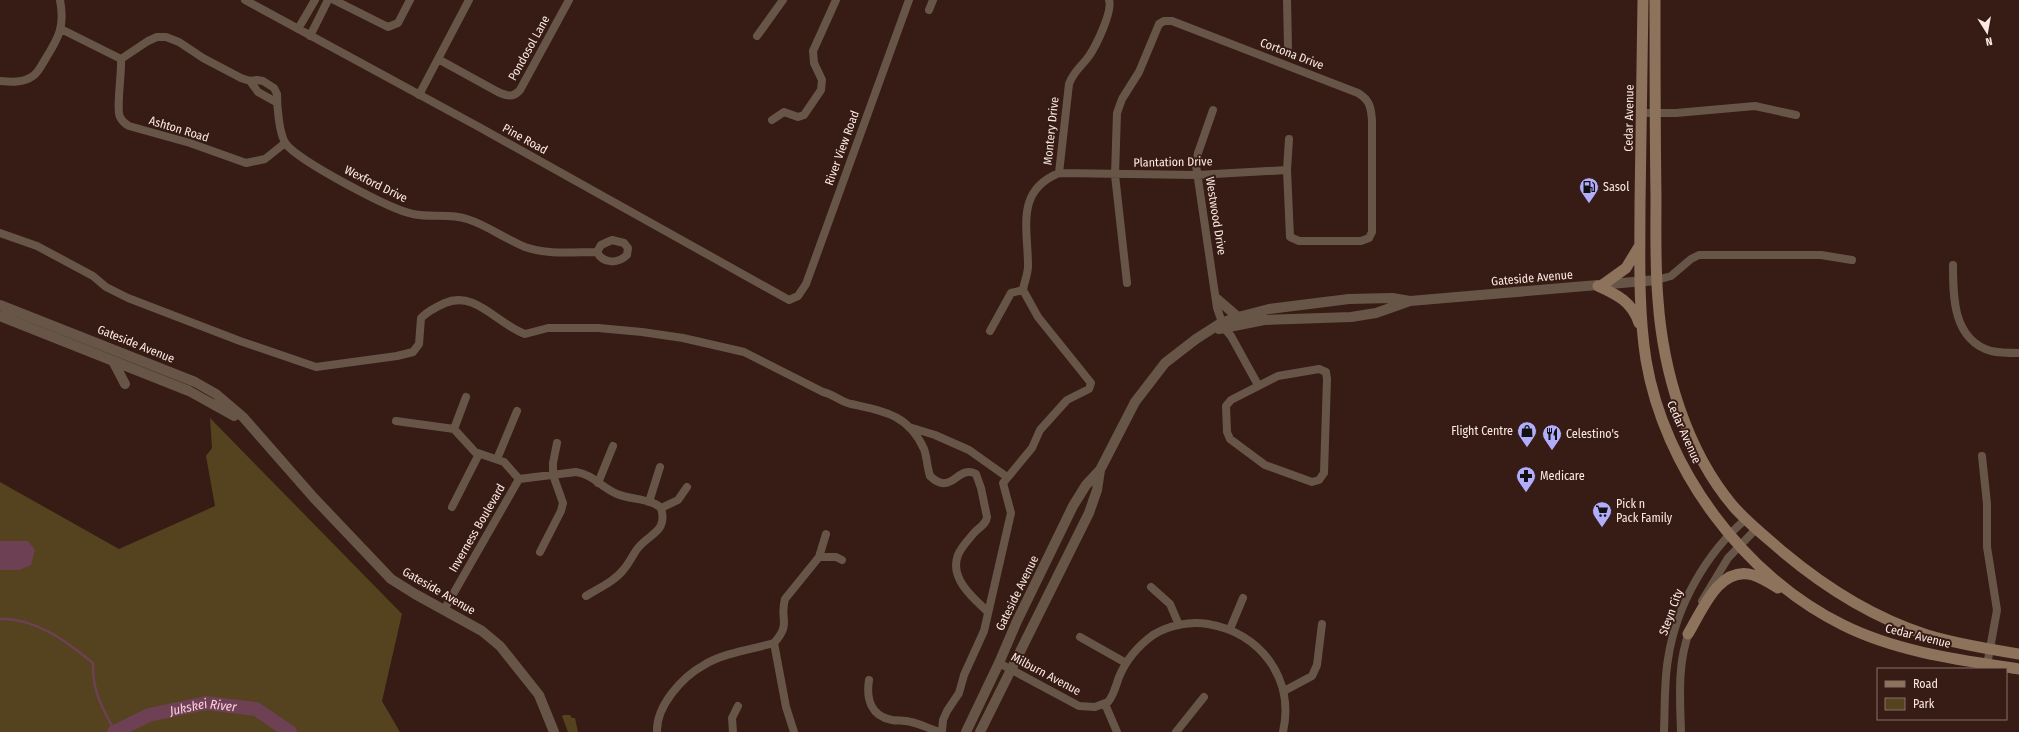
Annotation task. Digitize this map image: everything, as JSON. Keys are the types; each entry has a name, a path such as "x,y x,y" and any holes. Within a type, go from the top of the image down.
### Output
{"main road":[{"name":"Cedar Avenue","path":"1643,0 1640,245 1642,332 1652,385 1668,434 1693,483 1728,534 1739,545 1801,601 1843,625 1891,644 1917,651 2019,669"},
{"name":"Cedar Avenue","path":"1655,0 1657,280 1661,333 1668,368 1680,406 1692,437 1705,464 1719,487 1746,519 1820,582 1892,622 1927,635 2019,654"},
{"path":"1640,245 1626,268 1600,286 1619,295 1626,301 1636,313 1642,332"},
{"path":"1688,634 1718,586 1723,580 1735,574 1746,574 1760,577 1801,601"}],"street":[{"path":"0,81 18,81 32,76 53,46 61,29 63,17 60,0"},
{"name":"Pine Road","path":"245,0 419,95 781,297 792,300"},
{"path":"298,29 315,0"},
{"path":"310,36 328,0"},
{"path":"334,0 388,27 398,23 410,0"},
{"path":"419,95 469,0"},
{"name":"Pondosol Lane","path":"438,59 498,92 509,96 514,95 520,90 569,0"},
{"path":"757,36 783,0"},
{"path":"772,120 784,112 798,117 807,112 821,90 822,83 813,57 816,43 836,0"},
{"name":"River View Road","path":"792,300 798,296 806,284 909,0"},
{"path":"929,10 933,0"},
{"name":"Montery Drive","path":"1023,290 1028,268 1025,229 1027,210 1033,193 1039,184 1046,178 1059,173 1069,84 1074,73 1094,48 1110,11 1109,0"},
{"path":"1287,0 1288,47"},
{"name":"Cortona Drive","path":"1127,283 1115,175 1118,106 1139,72 1157,28 1162,22 1168,20 1351,90 1365,97 1371,106 1372,120 1372,232 1369,238 1361,241 1299,241 1292,239 1289,235 1287,170 1289,139"},
{"path":"61,29 120,59 148,41 166,37 179,42 224,70 250,81 259,80 274,88 277,94 276,102 285,143"},
{"name":"Ashton Road","path":"120,59 121,80 118,112 122,121 129,126 190,143 246,163 265,159 285,143"},
{"path":"250,81 258,92 276,102"},
{"path":"1642,112 1655,113 1755,106 1796,116"},
{"name":"Westwood Drive","path":"1213,110 1198,153 1196,165 1217,299 1217,308 1223,326"},
{"name":"Wexford Drive","path":"285,143 304,158 344,183 402,211 422,216 450,216 468,219 515,243 535,250 546,252 597,252"},
{"name":"Plantation Drive","path":"1059,173 1197,175 1287,170"},
{"path":"0,233 37,246 93,276 106,288 128,298 316,367 397,356 413,352 419,344 421,318 438,306 458,299 477,304 504,323 525,334 548,328 642,332 683,338 744,352 823,392 831,393 847,403 889,413 909,427 935,435 968,450 1007,477"},
{"path":"1657,280 1671,276 1691,259 1699,255 1821,255 1852,260"},
{"path":"1953,265 1954,299 1957,317 1964,331 1984,348 1997,352 2019,353"},
{"name":"Gateside Avenue","path":"966,732 999,663 1017,620 1073,506 1086,485 1100,470 1125,420 1151,379 1165,363 1181,350 1213,330 1238,317 1269,309 1349,299 1392,298 1410,301 1657,280"},
{"path":"869,680 868,697 872,709 878,714 893,720 912,722 941,732 943,720 947,711 957,698 964,674 984,631 987,611 1011,513 1003,483 1032,448 1040,430 1047,421 1067,400 1089,389 1091,383 1038,317 1023,290 1010,293 990,330"},
{"path":"1217,299 1238,317"},
{"name":"Gateside Avenue","path":"1223,326 1264,320 1351,317 1376,313 1410,301"},
{"name":"Gateside Avenue","path":"0,305 195,382 209,389 243,417 250,427 382,570 402,586 482,631 508,655 539,695 554,732"},
{"name":"Gateside Avenue","path":"0,316 199,396 250,427"},
{"path":"1223,326 1231,336 1258,385"},
{"path":"113,361 125,384"},
{"path":"1319,369 1326,372 1324,473 1320,480 1312,482 1265,465 1230,439 1227,432 1226,406 1231,400 1258,385 1278,376 1319,369"},
{"path":"454,428 466,397"},
{"path":"497,459 517,411"},
{"path":"396,421 454,428 471,449 479,454 497,459 508,465 519,479 576,472 584,473 616,494 649,502 661,508"},
{"path":"909,427 923,448 930,476 934,480 940,483 949,483 966,472 976,474 979,480 987,517 986,521 966,542 958,554 956,566 963,585 971,597 987,611"},
{"path":"540,552 562,507 561,495 553,475 553,463 557,443"},
{"path":"598,483 613,446"},
{"path":"452,507 479,454"},
{"path":"1982,456 1987,504 1987,547 1996,610 1987,664"},
{"path":"649,502 660,467"},
{"name":"Gateside Avenue","path":"980,732 1089,512 1097,490 1100,470"},
{"name":"Inverness Boulevard","path":"444,610 519,479"},
{"path":"661,508 678,500 687,487"},
{"path":"586,596 616,577 624,570 638,548 658,531 663,520 661,508"},
{"name":"Steyn City","path":"1664,732 1666,677 1674,633 1694,584 1707,563 1728,534 1746,519"},
{"name":"Steyn City","path":"1681,732 1680,678 1683,654 1688,634 1709,587 1739,545 1756,529"},
{"path":"658,732 659,715 667,700 696,670 715,660 774,643 785,628 785,599 820,557 826,534"},
{"path":"820,557 836,557 842,560"},
{"path":"1151,587 1170,604 1179,625"},
{"path":"1230,629 1243,598"},
{"path":"1117,732 1105,704 1110,699 1126,663 1142,644 1154,635 1168,628 1179,625 1203,623 1230,629 1248,639 1265,655 1276,672 1284,691 1286,721 1283,732"},
{"path":"1284,691 1312,676 1317,665 1322,624"},
{"path":"1080,637 1126,663"},
{"path":"774,643 786,707 794,732"},
{"name":"Milburn Avenue","path":"999,663 1078,706 1095,707 1105,704"},
{"path":"1176,732 1204,697"},
{"path":"733,732 732,718 738,706"}],"green space":[{"path":"210,418 402,614 382,701 400,732 0,732 0,482 119,549 215,506 206,456 212,448"},
{"path":"570,715 572,718 575,718 578,732 568,732 562,716"}],"shaded area":[{"path":"0,541 28,541 35,550 31,565 19,570 0,570"}],"waterway":[{"path":"0,619 26,622 50,632 93,663 96,691 102,707 115,732"},
{"name":"Jukskei River","path":"114,732 149,715 206,703 256,709 290,732"}],"place":[{"name":"Sasol","path":"1589,204"},
{"name":"Flight Centre","path":"1527,448"},
{"name":"Celestino's","path":"1552,451"},
{"name":"Medicare","path":"1526,493"},
{"name":"Pick n Pack Family","path":"1602,528"}]}
